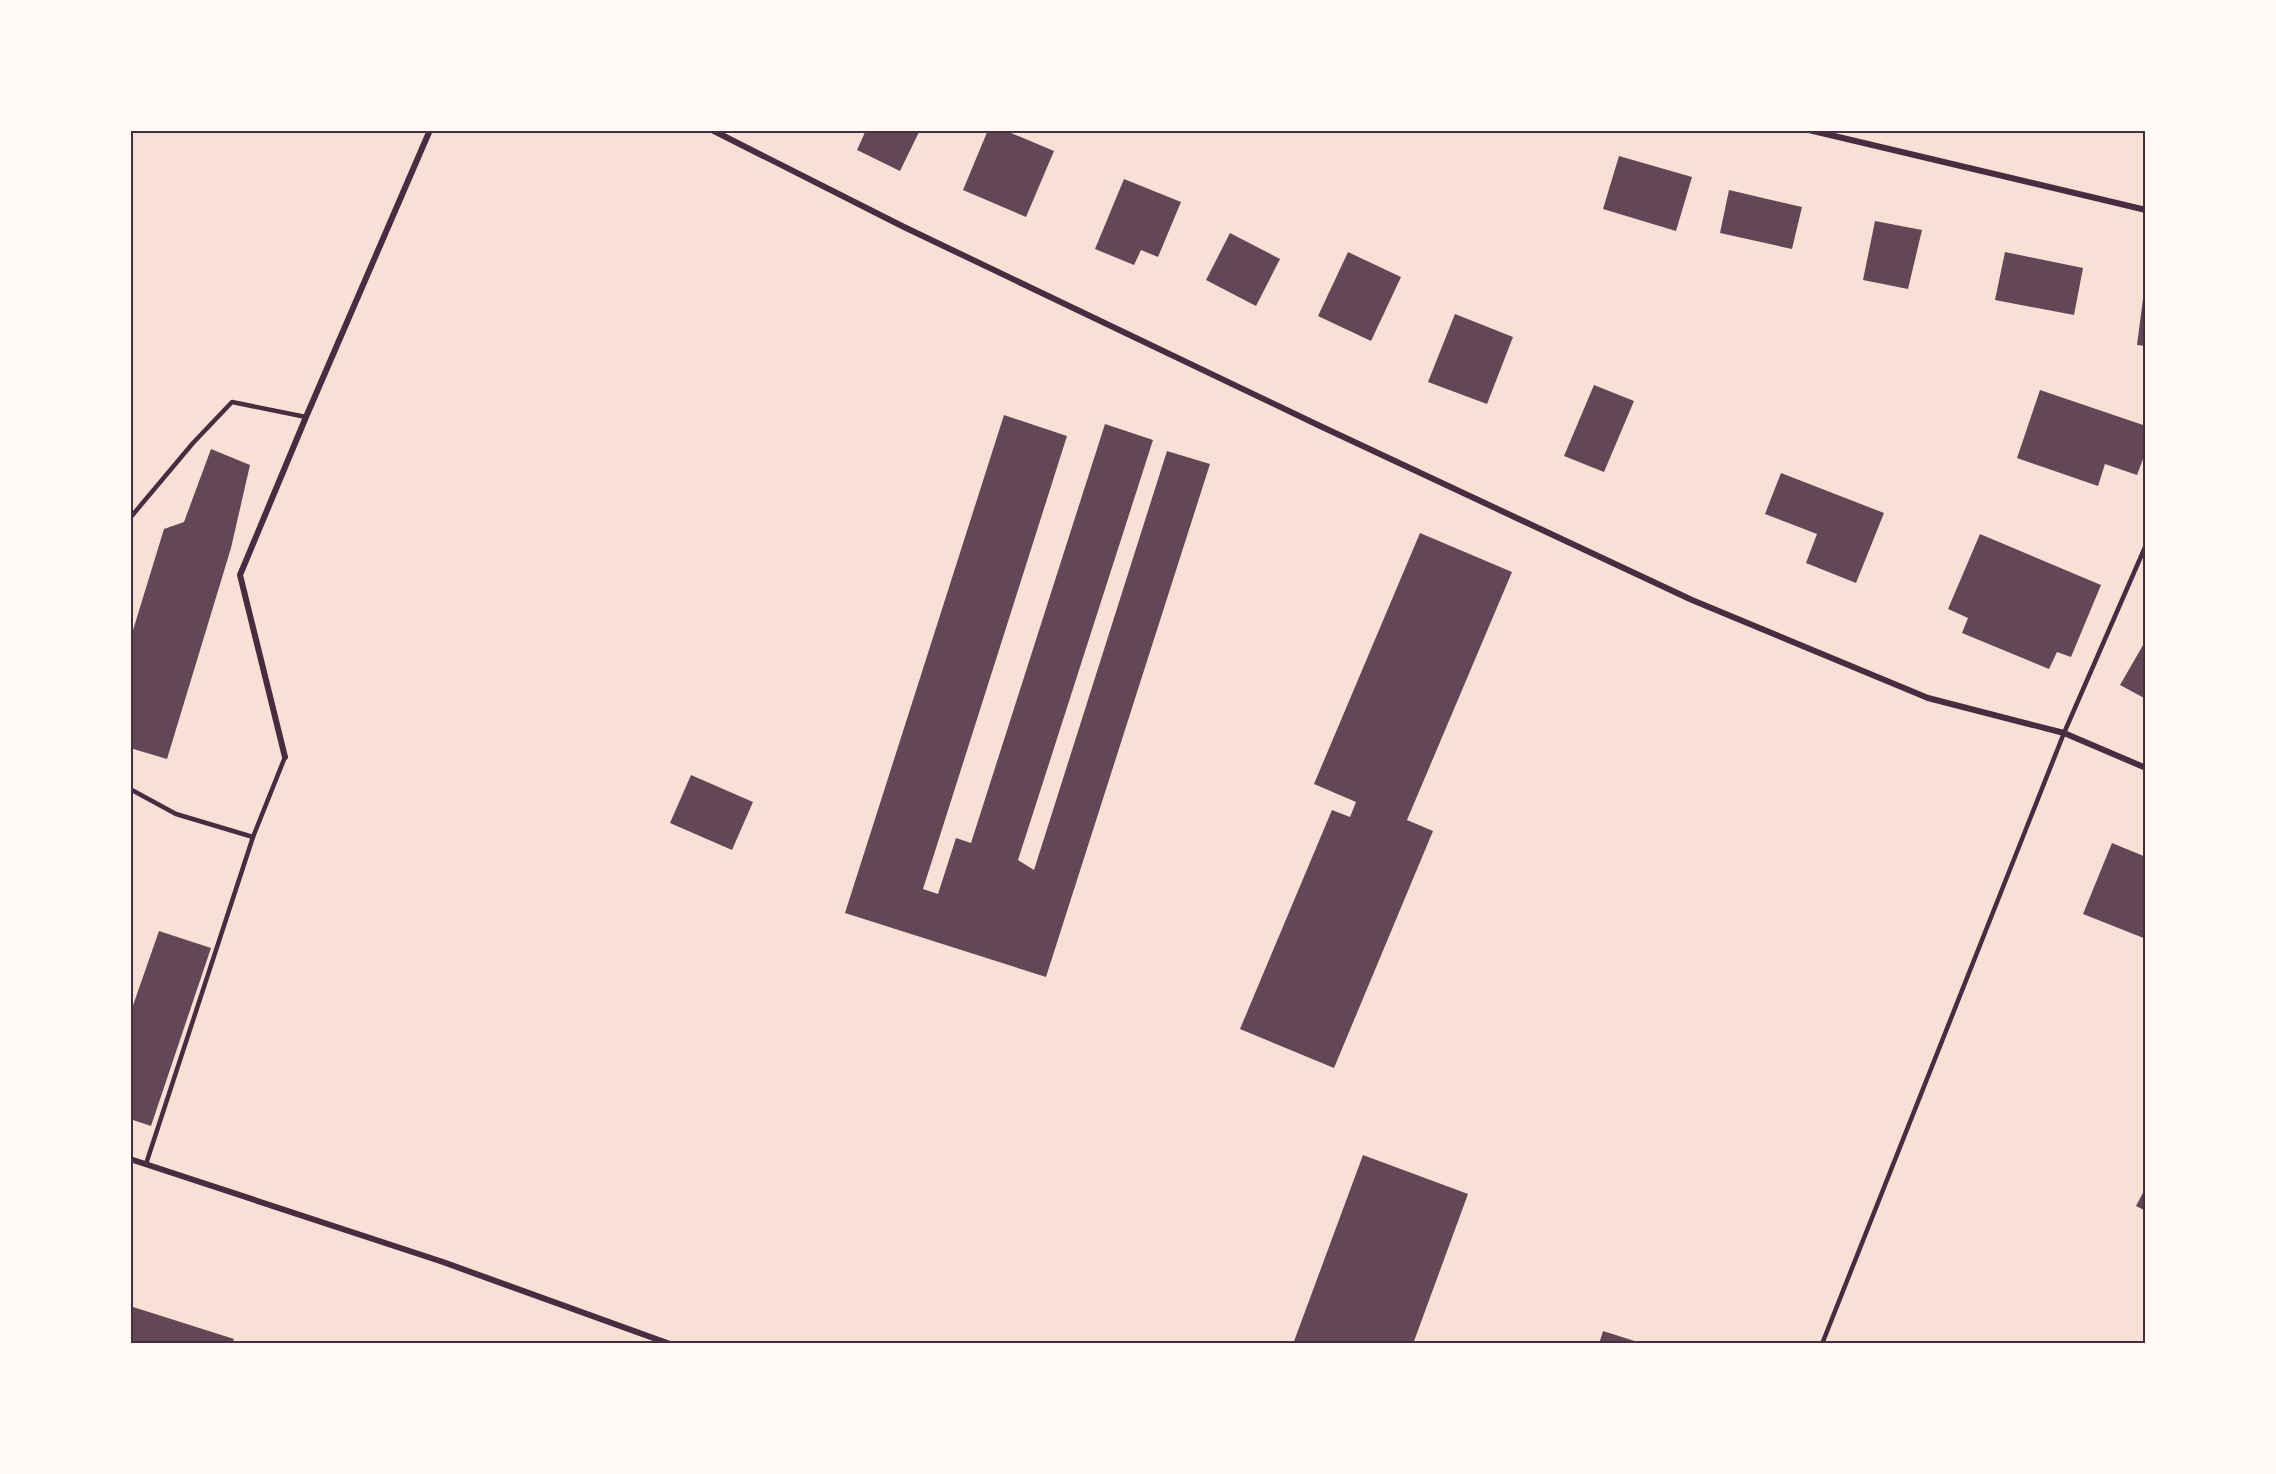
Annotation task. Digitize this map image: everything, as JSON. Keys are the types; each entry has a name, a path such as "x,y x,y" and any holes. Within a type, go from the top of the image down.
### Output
{"street":[{"path":"285,757 240,575 430,130"},
{"path":"712,130 904,227 1233,385 1692,600 1928,698 2064,733 2145,768"},
{"path":"1809,130 2145,210"},
{"path":"130,1159 443,1262 670,1344"}],"lane":[{"path":"130,518 193,443 232,402 306,417"},
{"path":"1822,1344 2064,733 2145,545"},
{"path":"146,1164 252,837 285,757"},
{"path":"130,789 176,814 252,837"}],"building":[{"path":"866,130 920,130 900,171 857,150"},
{"path":"988,130 1004,130 1054,151 1026,217 963,190"},
{"path":"1619,156 1692,177 1676,231 1603,209"},
{"path":"1124,179 1181,202 1158,257 1141,250 1134,265 1095,249"},
{"path":"1729,190 1802,207 1792,249 1720,233"},
{"path":"1875,221 1922,230 1908,289 1863,280"},
{"path":"1230,233 1280,259 1256,306 1206,280"},
{"path":"1348,252 1401,277 1371,341 1318,316"},
{"path":"2005,252 2083,268 2074,315 1995,300"},
{"path":"2144,291 2146,291 2146,346 2137,345"},
{"path":"1455,314 1513,337 1487,404 1428,382"},
{"path":"1594,385 1634,401 1604,472 1564,456"},
{"path":"2040,390 2146,426 2146,451 2137,475 2105,464 2098,486 2017,458"},
{"path":"1004,415 1067,436 923,889 938,894 956,838 971,843 1105,424 1153,440 1018,860 1034,870 1167,451 1210,464 1046,977 845,913"},
{"path":"211,449 250,465 231,548 167,759 130,748 130,640 164,529 184,522"},
{"path":"1781,473 1884,513 1856,583 1806,563 1817,534 1765,514"},
{"path":"1420,533 1512,572 1407,820 1433,831 1334,1068 1240,1029 1332,810 1350,817 1356,802 1314,784"},
{"path":"1980,534 2101,585 2071,657 2057,652 2049,669 1962,633 1968,618 1948,609"},
{"path":"2146,640 2146,699 2120,685"},
{"path":"691,775 753,802 732,850 670,823"},
{"path":"2112,843 2146,857 2146,939 2083,914"},
{"path":"159,931 211,948 151,1126 130,1119 130,1014"},
{"path":"1363,1155 1468,1194 1413,1344 1293,1344"},
{"path":"2146,1187 2146,1211 2136,1206"},
{"path":"130,1306 234,1339 232,1344 130,1344"},
{"path":"1603,1331 1641,1343 1641,1344 1599,1344"}]}
